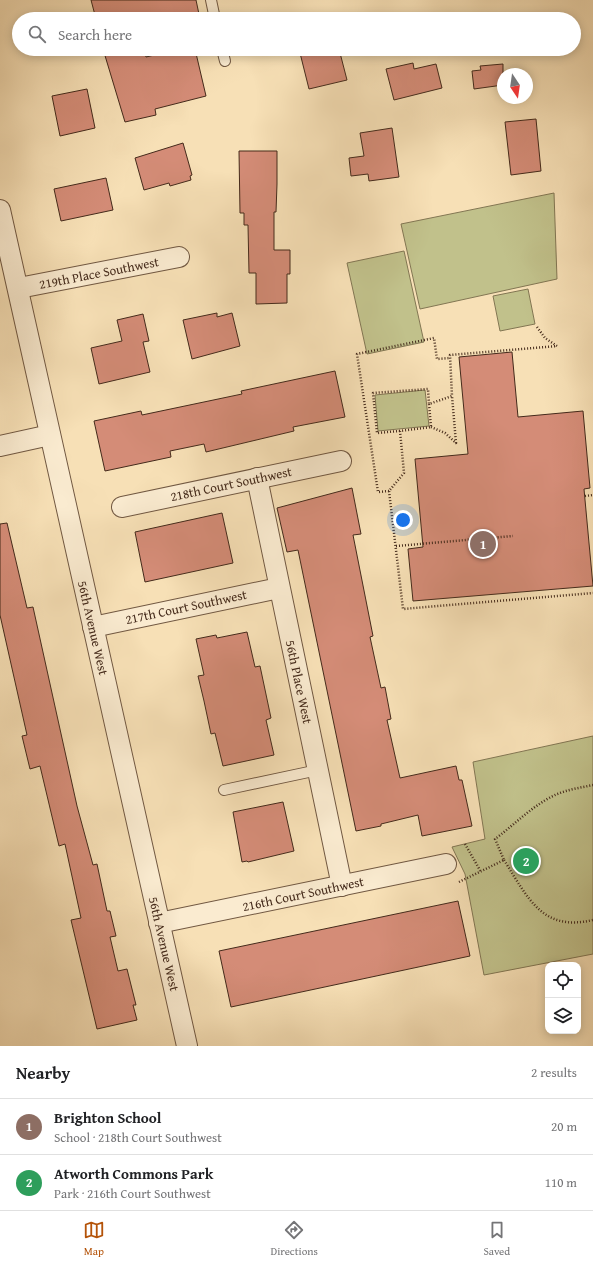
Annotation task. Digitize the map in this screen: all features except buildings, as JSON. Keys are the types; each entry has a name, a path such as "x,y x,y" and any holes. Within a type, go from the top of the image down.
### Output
{"street":[{"name":"56th Avenue West","path":"0,210 19,288 50,435 187,1046"},
{"name":"219th Place Southwest","path":"19,288 179,258"},
{"path":"0,446 50,435"},
{"name":"218th Court Southwest","path":"122,507 341,461"},
{"name":"56th Place West","path":"257,478 342,886"},
{"name":"217th Court Southwest","path":"93,627 279,588"},
{"name":"216th Court Southwest","path":"159,923 446,864"}],"lane":[{"path":"211,0 214,12"},
{"path":"224,56 225,61"},
{"path":"224,790 318,770"}],"path":[{"path":"400,431 404,473 389,491 378,492 357,354 434,338 437,359 450,358 450,355 558,346 545,338 537,327"},
{"path":"431,427 428,388 373,393 377,434 431,427 445,433 456,443 450,358"},
{"path":"429,404 452,396"},
{"path":"389,491 403,609 593,592"},
{"path":"585,496 593,495"},
{"path":"396,546 513,536"},
{"path":"593,785 564,792 551,797 495,839 504,860 536,908 551,918 569,924 593,920"},
{"path":"465,844 481,872"},
{"path":"457,883 504,860"}],"green space":[{"path":"554,193 557,279 420,309 401,224"},
{"path":"404,251 424,342 367,354 347,263"},
{"path":"528,289 535,324 500,331 493,296"},
{"path":"425,390 429,426 378,431 375,395"},
{"path":"593,736 593,954 545,962 545,963 484,975 465,874 452,847 485,839 473,762"}],"place":[{"name":"Brighton School","path":"483,544"},
{"name":"Atworth Commons Park","path":"526,861"}]}
